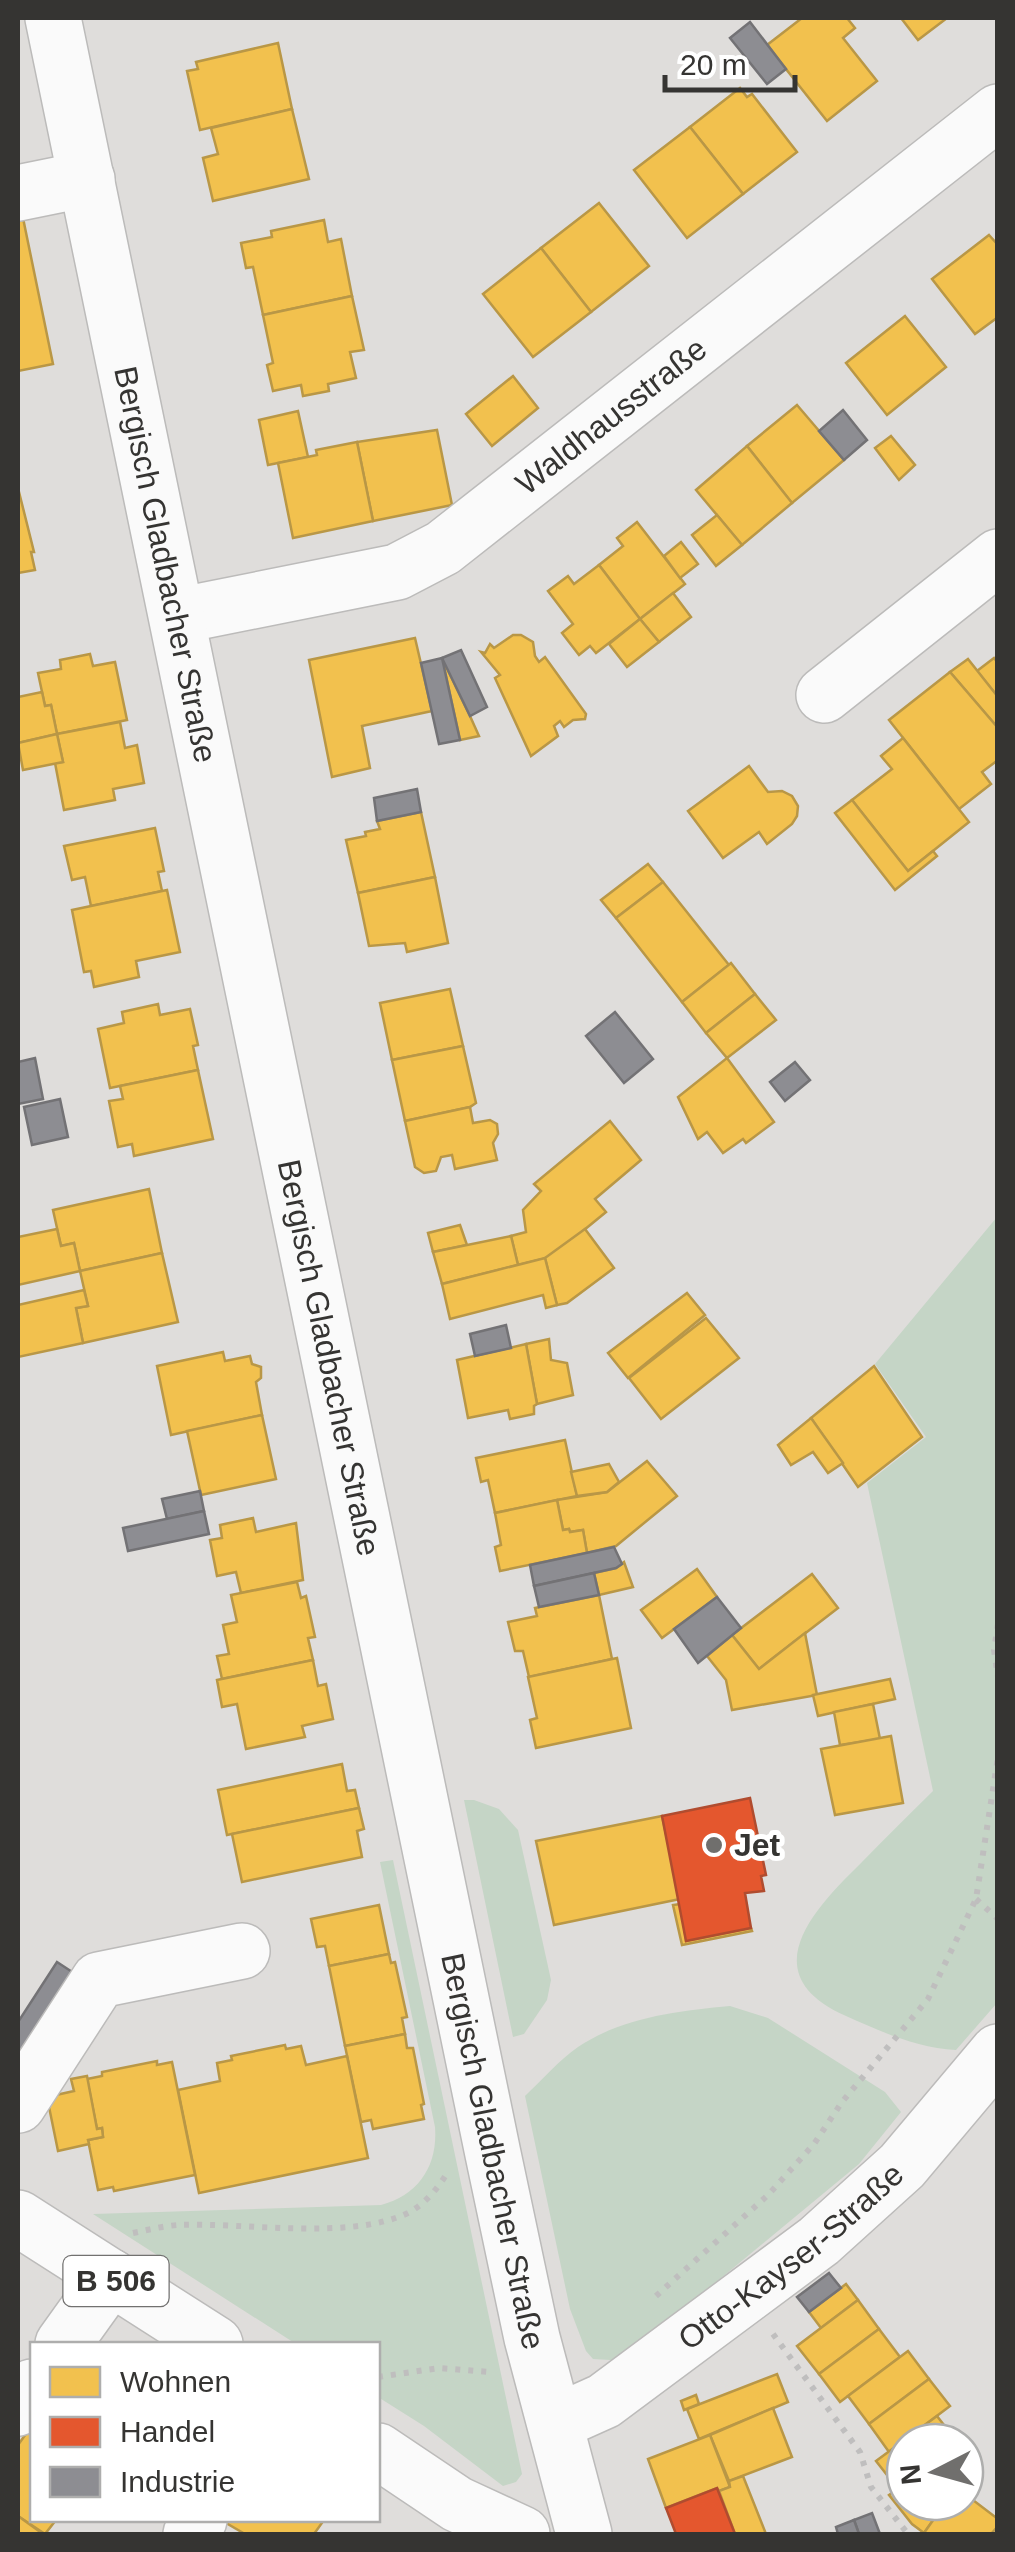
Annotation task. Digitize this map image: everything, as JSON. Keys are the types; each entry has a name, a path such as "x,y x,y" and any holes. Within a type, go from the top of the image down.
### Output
{"main road":[{"name":"Bergisch Gladbacher Straße","path":"53,18 493,2154 548,2398 584,2534"},
{"name":"Waldhausstraße","path":"177,616 397,572 443,548 998,112"},
{"path":"18,193 87,179"},
{"path":"824,695 998,557"},
{"path":"18,2105 98,1980 242,1952"},
{"name":"Otto-Kayser-Straße","path":"548,2398 604,2401 819,2242 902,2166 998,2052"},
{"name":"B 506","path":"18,2218 212,2342"},
{"path":"64,2342 111,2278"},
{"path":"380,2452 457,2504 522,2534"}],"path":[{"path":"998,1624 994,1650 998,1677"},
{"path":"650,2302 768,2195 814,2144 842,2102 928,1999 976,1899 998,1756"},
{"path":"976,1899 998,1919"},
{"path":"63,2246 175,2225 374,2224 411,2212 436,2190 455,2162 493,2154"},
{"path":"746,2297 860,2452 871,2486 908,2534"},
{"path":"380,2377 440,2368 490,2372 548,2398"}],"green space":[{"path":"997,1217 997,2003 956,2050 914,2043 846,2016 818,1999 802,1981 797,1961 800,1941 826,1900 933,1791 867,1483 926,1437 875,1364"},
{"path":"464,1800 499,1809 518,1830 551,1980 547,2000 524,2034 513,2037"},
{"path":"393,1860 522,2474 516,2482 503,2486 380,2398 380,2342 293,2342 93,2214 381,2205 416,2186 433,2154 435,2127 380,1862"},
{"path":"730,2006 768,2018 885,2092 901,2112 859,2164 697,2298 632,2348 611,2360 593,2359 586,2351 570,2309 525,2096 571,2052 613,2029 671,2013"}],"building: Wohnen":[{"path":"802,18 847,18 855,28 843,38 877,81 827,121 767,45"},
{"path":"901,18 947,18 918,40"},
{"path":"278,43 292,109 200,130 187,71 198,69 196,62"},
{"path":"740,88 747,97 752,94 797,152 743,194 690,127"},
{"path":"292,109 309,179 213,201 203,158 218,154 211,128"},
{"path":"690,127 743,194 687,238 634,170"},
{"path":"599,203 649,266 591,312 541,248"},
{"path":"23,218 53,364 18,371 18,219"},
{"path":"324,220 328,242 341,239 352,296 263,315 253,267 246,268 241,243 272,237 271,231"},
{"path":"989,235 998,245 998,317 975,334 932,279"},
{"path":"541,248 591,312 533,357 483,294"},
{"path":"352,296 364,350 350,352 356,378 328,384 329,391 303,396 301,385 273,391 267,365 273,363 263,315"},
{"path":"905,316 946,367 887,415 846,363"},
{"path":"513,376 538,408 492,446 466,414"},
{"path":"797,405 844,460 792,503 747,446"},
{"path":"298,411 308,457 268,465 259,420"},
{"path":"437,430 452,505 373,521 357,442"},
{"path":"891,436 915,465 899,480 875,448"},
{"path":"357,442 373,521 293,538 278,463"},
{"path":"747,446 792,503 742,545 696,490"},
{"path":"18,488 35,570 18,573"},
{"path":"717,515 742,545 716,566 692,535"},
{"path":"637,522 685,584 640,619 599,565 623,546 617,538"},
{"path":"681,542 698,564 680,578 664,556"},
{"path":"599,565 640,619 596,653 590,646 579,655 562,633 573,624 548,591 568,576 574,584"},
{"path":"673,593 691,617 659,642 640,619"},
{"path":"640,619 659,642 627,667 609,644"},
{"path":"513,635 533,642 539,662 545,657 586,714 585,719 573,720 564,727 560,721 554,726 558,736 531,756 495,678 500,675 481,652"},
{"path":"415,638 432,711 362,726 370,768 332,777 309,660"},
{"path":"90,654 93,666 115,662 127,720 57,734 51,705 45,706 38,673 61,669 60,660"},
{"path":"442,658 470,716 479,736 460,740"},
{"path":"994,658 998,663 998,697 977,671"},
{"path":"968,659 998,697 998,728 950,672"},
{"path":"950,672 998,728 998,760 982,772 991,784 959,809 889,720"},
{"path":"42,692 45,706 51,705 57,734 18,743 18,697"},
{"path":"120,722 125,748 137,745 144,783 113,789 115,800 64,810 55,763 63,762 57,734"},
{"path":"57,734 63,762 23,770 18,743"},
{"path":"903,738 969,822 908,871 852,800 892,769 881,756"},
{"path":"749,766 768,792 782,791 792,796 798,806 797,816 767,844 759,832 723,858 688,811"},
{"path":"852,800 908,871 933,851 937,856 895,890 835,813"},
{"path":"421,812 435,877 358,893 346,840 380,829 377,821"},
{"path":"155,828 164,871 158,872 162,891 91,906 85,877 72,880 64,846"},
{"path":"648,864 663,882 616,918 601,900"},
{"path":"435,877 448,943 407,952 405,943 369,946 358,893"},
{"path":"663,882 729,965 682,1002 616,918"},
{"path":"167,890 180,952 136,961 139,977 94,987 91,971 84,972 72,910"},
{"path":"731,963 755,994 706,1033 682,1002"},
{"path":"450,989 463,1046 392,1060 380,1003"},
{"path":"755,994 776,1020 727,1058 706,1033"},
{"path":"158,1004 160,1015 190,1009 198,1045 193,1046 198,1070 110,1088 98,1029 124,1023 122,1012"},
{"path":"463,1046 476,1103 405,1121 392,1060"},
{"path":"727,1058 774,1122 746,1143 743,1139 723,1153 707,1132 698,1139 678,1097"},
{"path":"198,1070 213,1139 134,1156 132,1144 118,1147 109,1101 123,1099 120,1086"},
{"path":"470,1107 473,1123 490,1120 497,1124 498,1134 493,1143 497,1160 455,1169 452,1155 441,1157 436,1171 424,1173 415,1167 405,1121"},
{"path":"610,1121 641,1160 595,1199 606,1212 551,1257 518,1265 511,1236 526,1232 523,1210 541,1191 534,1184"},
{"path":"149,1189 162,1253 80,1271 74,1243 61,1246 53,1210"},
{"path":"460,1225 467,1245 433,1252 428,1233"},
{"path":"57,1229 61,1246 74,1243 80,1271 18,1285 18,1237"},
{"path":"585,1229 614,1268 567,1303 557,1305 545,1258"},
{"path":"511,1236 518,1265 442,1284 433,1252"},
{"path":"162,1253 178,1322 83,1343 76,1308 88,1306 80,1271"},
{"path":"545,1258 557,1305 546,1308 543,1295 450,1319 442,1284"},
{"path":"84,1290 88,1306 76,1308 83,1343 18,1357 18,1305"},
{"path":"687,1293 705,1315 628,1378 608,1353"},
{"path":"706,1318 739,1358 661,1419 629,1378"},
{"path":"549,1339 551,1360 567,1363 573,1395 537,1404 526,1344"},
{"path":"526,1344 537,1404 534,1414 510,1419 508,1410 468,1418 457,1360"},
{"path":"223,1352 225,1361 250,1356 252,1364 261,1367 261,1378 256,1382 262,1415 171,1435 157,1366"},
{"path":"874,1366 922,1437 858,1487 811,1418"},
{"path":"262,1415 276,1479 201,1495 187,1431"},
{"path":"811,1418 843,1463 828,1473 813,1452 791,1465 778,1445"},
{"path":"565,1440 577,1496 495,1513 488,1480 481,1482 476,1458"},
{"path":"647,1461 677,1496 616,1546 587,1553 583,1530 563,1530 557,1500 607,1492"},
{"path":"609,1464 619,1482 607,1492 577,1496 571,1472"},
{"path":"557,1500 563,1530 583,1530 587,1553 500,1571 495,1547 501,1545 495,1513"},
{"path":"253,1518 256,1532 296,1523 303,1580 241,1593 236,1572 217,1576 210,1540 222,1538 220,1525"},
{"path":"624,1562 633,1587 599,1595 594,1573"},
{"path":"697,1569 717,1597 662,1638 641,1610"},
{"path":"812,1574 838,1608 759,1669 732,1635"},
{"path":"297,1582 301,1598 306,1596 315,1637 308,1638 313,1660 222,1679 217,1656 229,1654 223,1625 237,1622 231,1595"},
{"path":"599,1595 612,1659 529,1677 523,1651 515,1651 508,1622 537,1616 535,1608"},
{"path":"805,1633 817,1695 732,1710 726,1680 707,1656 732,1635 759,1669"},
{"path":"617,1658 631,1728 536,1748 530,1720 537,1718 528,1677"},
{"path":"313,1660 318,1686 326,1684 333,1719 302,1726 305,1737 246,1749 237,1704 222,1707 217,1680"},
{"path":"890,1679 895,1699 818,1716 813,1695"},
{"path":"873,1704 880,1739 840,1745 834,1712"},
{"path":"891,1736 903,1803 835,1815 821,1749"},
{"path":"342,1764 347,1791 355,1790 359,1808 227,1835 218,1790"},
{"path":"359,1808 364,1829 357,1831 362,1857 242,1882 232,1834"},
{"path":"662,1816 680,1899 554,1925 536,1841"},
{"path":"681,1904 686,1941 751,1928 752,1931 682,1945 673,1905"},
{"path":"379,1905 389,1954 329,1966 325,1946 317,1947 311,1919"},
{"path":"389,1954 391,1963 395,1962 407,2017 402,2018 405,2034 345,2046 329,1966"},
{"path":"405,2034 407,2048 413,2048 424,2119 373,2129 371,2120 361,2122 345,2046"},
{"path":"285,2045 286,2049 301,2046 306,2065 347,2056 368,2158 199,2193 178,2090 220,2081 217,2063 232,2060 231,2056"},
{"path":"157,2061 157,2065 172,2062 195,2175 114,2191 113,2187 98,2190 88,2140 103,2137 102,2128 97,2129 87,2079 102,2076 102,2072"},
{"path":"87,2076 97,2129 102,2128 103,2137 58,2151 47,2097 74,2091 71,2079"},
{"path":"846,2284 858,2300 821,2328 809,2312"},
{"path":"858,2300 879,2329 819,2374 797,2346"},
{"path":"879,2329 900,2357 840,2402 819,2374"},
{"path":"908,2351 929,2379 869,2424 848,2396"},
{"path":"777,2374 788,2402 699,2439 687,2409"},
{"path":"929,2379 950,2406 929,2422 885,2422 885,2446 869,2424"},
{"path":"696,2395 699,2404 684,2410 681,2401"},
{"path":"773,2408 792,2457 729,2481 710,2435"},
{"path":"30,2432 30,2522 54,2522 45,2534 18,2516 18,2445"},
{"path":"710,2435 730,2487 719,2491 717,2488 666,2508 648,2459"},
{"path":"885,2454 885,2472 876,2461"},
{"path":"743,2476 766,2534 735,2534 719,2491 730,2487 729,2481"},
{"path":"985,2509 998,2519 991,2534 924,2533 932,2522 985,2522"},
{"path":"18,2516 43,2534 18,2534"},
{"path":"224,2522 323,2522 314,2534 245,2534"},
{"path":"910,2522 932,2522 924,2533"}],"building: Handel":[{"name":"Jet","path":"750,1798 766,1875 761,1876 764,1891 745,1893 751,1928 686,1941 662,1816"},
{"path":"717,2488 735,2534 676,2534 666,2508"}],"building: Industrie":[{"path":"750,22 786,69 767,84 730,38"},
{"path":"843,410 867,440 844,460 819,431"},
{"path":"461,650 487,707 470,716 442,658"},
{"path":"442,658 460,740 439,744 421,663"},
{"path":"417,789 421,812 377,821 374,798"},
{"path":"615,1012 653,1059 624,1083 586,1036"},
{"path":"35,1058 43,1099 18,1104 18,1062"},
{"path":"795,1062 810,1080 785,1101 770,1082"},
{"path":"60,1099 68,1137 32,1145 24,1107"},
{"path":"506,1325 511,1348 475,1356 470,1334"},
{"path":"200,1491 204,1511 167,1519 162,1499"},
{"path":"204,1511 209,1534 128,1551 123,1528"},
{"path":"614,1547 622,1564 616,1568 534,1586 530,1565"},
{"path":"594,1573 599,1595 539,1607 534,1586"},
{"path":"717,1597 741,1628 698,1663 674,1629"},
{"path":"57,1962 83,1979 33,2058 18,2048 18,2022"},
{"path":"829,2273 841,2288 809,2312 797,2297"},
{"path":"872,2513 880,2534 859,2534 854,2520"},
{"path":"854,2520 859,2534 838,2534 836,2527"}],"place":[{"name":"Jet","path":"714,1845"}]}
